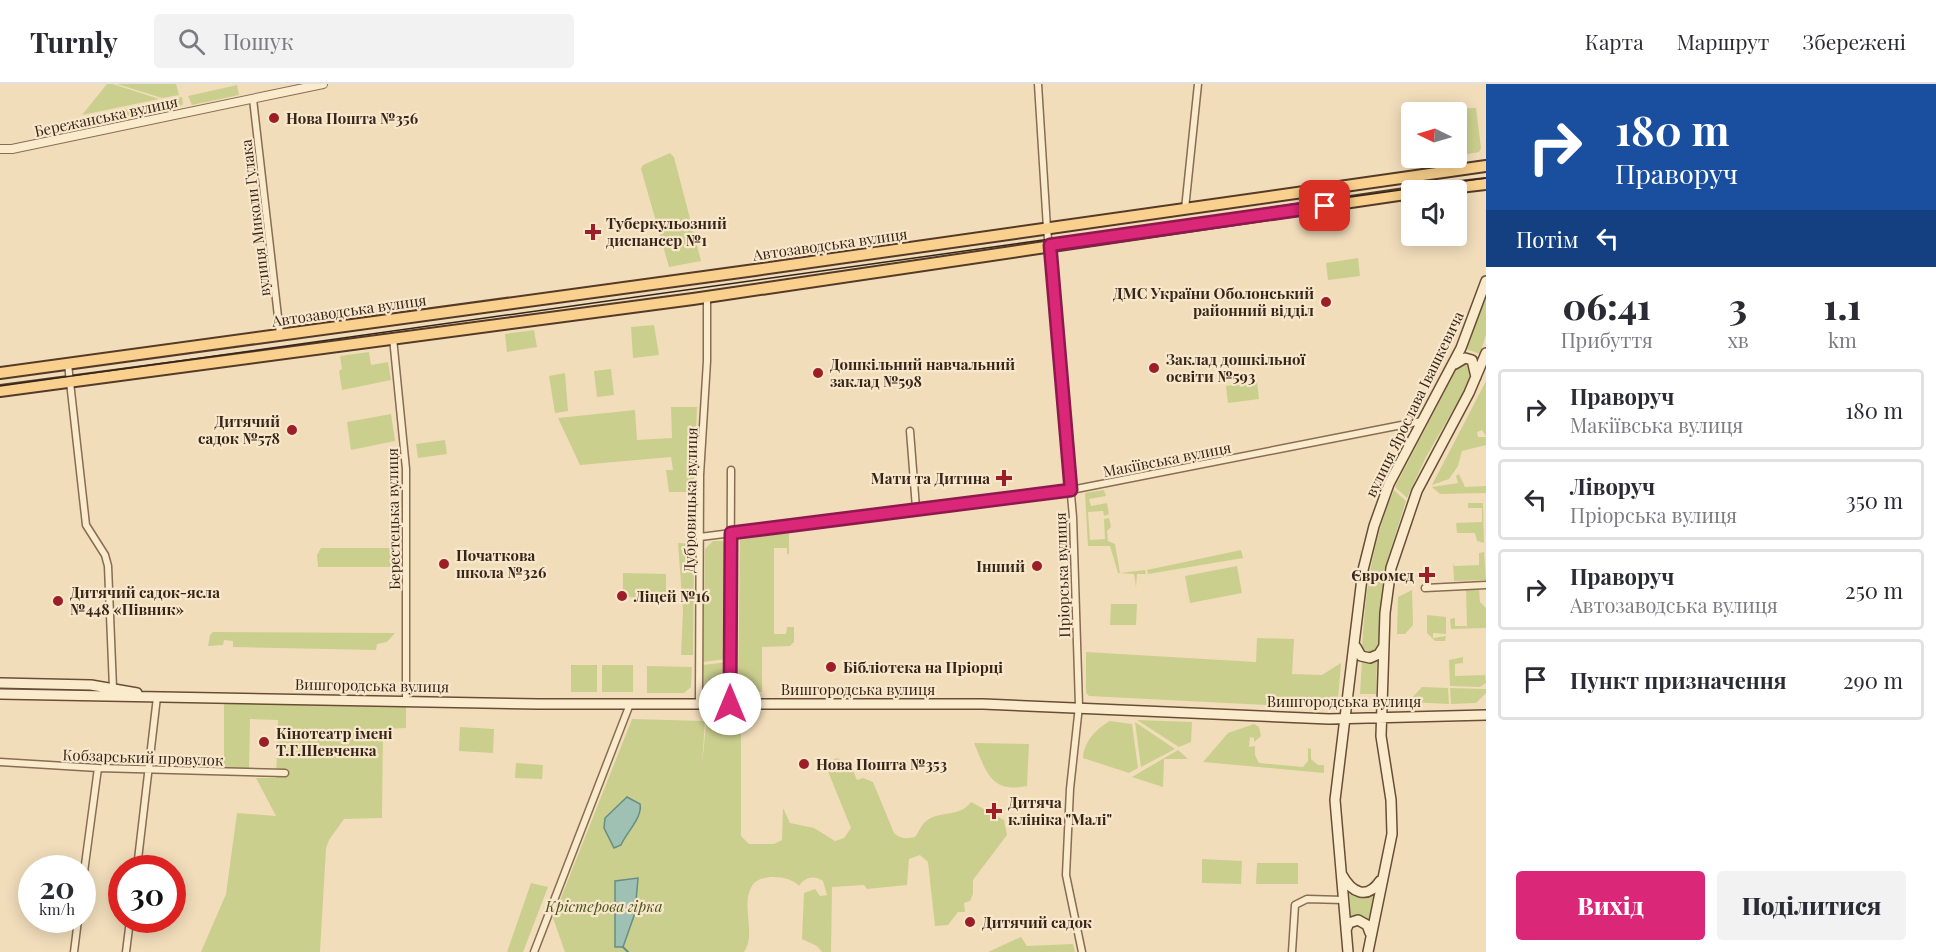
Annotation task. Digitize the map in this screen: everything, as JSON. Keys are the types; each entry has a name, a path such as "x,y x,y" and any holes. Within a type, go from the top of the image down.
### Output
{"main road":[{"name":"Автозаводська вулиця","path":"0,373 1185,210 1486,166"},
{"path":"1467,186 1486,184"},
{"path":"0,391 706,296 1401,196"},
{"name":"вулиця Ярослава Івашкевича","path":"1348,952 1335,800 1363,570 1374,526 1389,484 1452,367 1486,281"},
{"path":"1367,951 1391,843 1392,813 1382,743 1388,583 1403,525 1428,466 1476,379 1486,353"},
{"path":"1452,367 1460,359 1468,358 1474,364 1476,379"},
{"path":"1355,645 1361,656 1370,658 1379,654 1384,646"},
{"name":"Вишгородська вулиця","path":"0,683 91,685 157,697"},
{"name":"Вишгородська вулиця","path":"0,694 630,704 1079,706 1345,719 1486,715"},
{"path":"1340,873 1353,891 1360,893 1375,888 1384,874"},
{"path":"1346,930 1349,923 1359,921 1367,925 1370,936"}],"street":[{"name":"Бережанська вулиця","path":"0,149 12,149 323,84"},
{"name":"Пріорська вулиця","path":"1038,84 1047,228 1071,490 1079,706 1070,789 1066,875 1082,952"},
{"path":"1185,210 1198,84"},
{"name":"вулиця Миколи Гулака","path":"253,99 280,334"},
{"name":"Дубровицька вулиця","path":"699,704 700,475 707,360 706,296"},
{"name":"Берестецька вулиця","path":"393,338 406,469 406,700"},
{"path":"68,364 86,525 105,555 108,566 112,688"},
{"name":"Макіївська вулиця","path":"700,537 1071,490 1422,421"},
{"path":"910,431 916,508"},
{"path":"730,704 732,470"},
{"path":"1425,588 1486,585"},
{"path":"139,855 157,697"},
{"path":"534,952 630,704"},
{"name":"Кобзарський провулок","path":"0,762 149,770 285,773"},
{"path":"87,855 99,768"},
{"path":"1292,952 1294,905 1307,899 1343,900"},
{"path":"74,952 76,933"},
{"path":"126,952 128,933"}],"green space":[{"path":"107,84 113,84 159,99 82,115"},
{"path":"117,84 176,84 179,95 162,98"},
{"path":"237,85 239,95 192,105 188,96"},
{"path":"182,97 183,104 178,108 86,127 82,119"},
{"path":"1467,108 1476,108 1481,148 1479,152 1467,154"},
{"path":"670,153 674,157 701,261 669,267 641,169 643,165"},
{"path":"1358,258 1360,276 1328,280 1326,263"},
{"path":"1486,298 1486,335 1480,354 1466,349"},
{"path":"654,325 659,355 633,358 631,327"},
{"path":"534,330 537,347 507,352 505,334"},
{"path":"369,352 371,365 388,362 391,380 342,390 339,371 342,369 340,356"},
{"path":"1464,363 1471,369 1471,379 1426,457 1407,498 1395,487 1458,366"},
{"path":"611,369 614,395 597,397 594,371"},
{"path":"565,373 568,411 555,413 549,376"},
{"path":"1257,381 1259,399 1228,403 1226,386"},
{"path":"1486,381 1486,436 1482,430 1477,432 1478,437 1486,437 1486,445 1462,451 1458,466 1449,479 1432,485"},
{"path":"671,407 697,407 694,492 669,492 666,470 673,470 671,457 580,465 558,418 635,410 637,440 672,438"},
{"path":"391,414 395,441 351,450 347,422"},
{"path":"445,440 447,454 418,458 416,444"},
{"path":"1459,474 1465,487 1486,486 1486,493 1440,494 1432,487 1458,483 1456,476"},
{"path":"1104,490 1106,496 1089,499 1091,506 1107,503 1109,514 1104,516 1103,511 1088,512 1090,540 1105,539 1104,519 1109,518 1111,527 1107,531 1108,541 1115,544 1120,573 1145,570 1146,574 1137,574 1136,587 1134,574 1118,573 1110,546 1088,546 1085,493"},
{"path":"1394,490 1406,501 1384,571 1378,647 1369,653 1362,648 1371,568 1380,528"},
{"path":"1468,503 1483,503 1484,543 1477,541 1475,533 1457,533 1456,523 1482,522 1482,508 1468,508"},
{"path":"789,533 789,554 787,554 787,548 774,548 774,634 786,634 787,627 794,627 794,642 790,646 762,647 762,692 738,692 740,540"},
{"path":"713,541 723,541 728,549 727,659 703,662 705,549"},
{"path":"678,543 694,544 693,655 681,655 683,610"},
{"path":"321,548 389,548 395,552 393,567 318,567 317,555"},
{"path":"1241,550 1243,558 1148,574 1147,570"},
{"path":"1484,552 1486,580 1454,581 1453,562 1454,566 1479,565 1479,553"},
{"path":"1237,566 1242,593 1190,603 1185,576"},
{"path":"623,573 666,574 666,598 623,597"},
{"path":"1466,588 1479,588 1480,602 1486,608 1486,628 1451,629 1450,619 1455,618 1455,626 1467,626"},
{"path":"1412,590 1413,625 1405,634 1397,634 1398,597"},
{"path":"1111,604 1137,604 1136,625 1110,625"},
{"path":"1427,615 1446,617 1446,634 1433,633 1433,638 1446,636 1445,641 1435,641 1427,633"},
{"path":"213,632 395,633 387,642 377,644 376,650 233,647 233,641 224,640 223,645 208,646 210,635"},
{"path":"1257,638 1294,639 1292,674 1322,675 1341,663 1338,699 1329,704 1266,705 1089,696 1086,693 1086,652 1256,662"},
{"path":"1463,657 1463,663 1455,664 1455,676 1485,675 1486,683 1480,687 1450,686 1449,660"},
{"path":"1377,659 1376,694 1360,694 1362,660 1370,662"},
{"path":"727,662 725,693 705,693 703,665"},
{"path":"571,665 597,665 597,692 571,692"},
{"path":"602,665 633,665 633,692 602,692"},
{"path":"647,666 692,667 691,687 684,693 647,693"},
{"path":"1422,687 1448,688 1449,704 1408,702"},
{"path":"1450,688 1486,689 1486,693 1476,703 1451,704"},
{"path":"224,701 406,705 406,728 383,729 382,818 344,819 326,848 320,952 201,952 226,894 237,813 276,816 256,778 276,778 278,720 250,719 249,770 224,770"},
{"name":"Крістерова гірка","path":"632,719 705,721 702,765 706,725 741,726 741,836 749,844 774,844 782,840 783,808 790,823 814,828 835,841 844,838 851,828 825,764 837,758 850,764 857,780 863,778 873,782 894,833 899,836 915,837 926,821 961,810 971,802 1004,820 1007,835 973,880 973,894 970,901 964,903 965,912 958,912 948,925 935,926 928,862 920,855 909,859 907,885 867,889 864,885 832,887 831,952 822,952 817,946 802,939 804,893 815,889 820,896 827,895 823,881 810,878 799,886 789,880 768,877 756,882 749,894 749,936 744,952 565,952 553,918"},
{"path":"1137,720 1192,722 1191,742 1179,747"},
{"path":"1110,721 1132,724 1138,768 1129,773 1083,758 1092,736"},
{"path":"1135,722 1175,749 1141,767"},
{"path":"1254,724 1259,727 1261,736 1254,742 1254,738 1250,737 1249,747 1255,746 1255,755 1259,763 1303,767 1308,761 1308,748 1311,749 1311,759 1318,765 1324,765 1324,773 1203,762 1228,733"},
{"path":"460,727 494,729 493,753 459,751"},
{"path":"974,743 1029,744 1027,786 1005,787 991,778"},
{"path":"1178,750 1188,759 1164,759 1163,787 1132,777"},
{"path":"516,763 543,765 542,779 515,778"},
{"path":"1202,859 1242,861 1241,884 1202,883"},
{"path":"1257,863 1298,863 1298,884 1256,884"},
{"path":"531,883 548,887 523,952 507,952"},
{"path":"1349,892 1364,897 1376,892 1370,921 1360,915 1351,918"},
{"path":"1021,937 1027,946 1073,944 1075,952 988,952"}],"shaded area":[{"path":"627,797 640,804 639,814 621,845 614,848 604,828 605,818"},
{"path":"638,878 635,913 623,947 615,947 615,881"}],"waterway":[{"path":"623,947 628,952"}],"tram line":[{"path":"0,386 1486,178"}],"place":[{"name":"Нова Пошта №356","path":"274,118"},
{"name":"Туберкульозний диспансер №1","path":"593,232"},
{"name":"ДМС України Оболонський районний відділ","path":"1326,302"},
{"name":"Заклад дошкільної освіти №593","path":"1154,368"},
{"name":"Дошкільний навчальний заклад №598","path":"818,373"},
{"name":"Дитячий садок №578","path":"292,430"},
{"name":"Мати та Дитина","path":"1004,478"},
{"name":"Початкова школа №326","path":"444,564"},
{"name":"Інший","path":"1037,566"},
{"name":"Євромед","path":"1427,575"},
{"name":"Ліцей №16","path":"622,596"},
{"name":"Дитячий садок-ясла №448 «Півник»","path":"58,601"},
{"name":"Бібліотека на Пріорці","path":"831,667"},
{"name":"Кінотеатр імені Т.Г.Шевченка","path":"264,742"},
{"name":"Нова Пошта №353","path":"804,764"},
{"name":"Дитяча клініка \"Малі\"","path":"994,811"},
{"name":"Дитячий садок","path":"970,922"}],"route":[{"path":"730,704 731,533 1071,490 1050,245 1325,206"}]}
